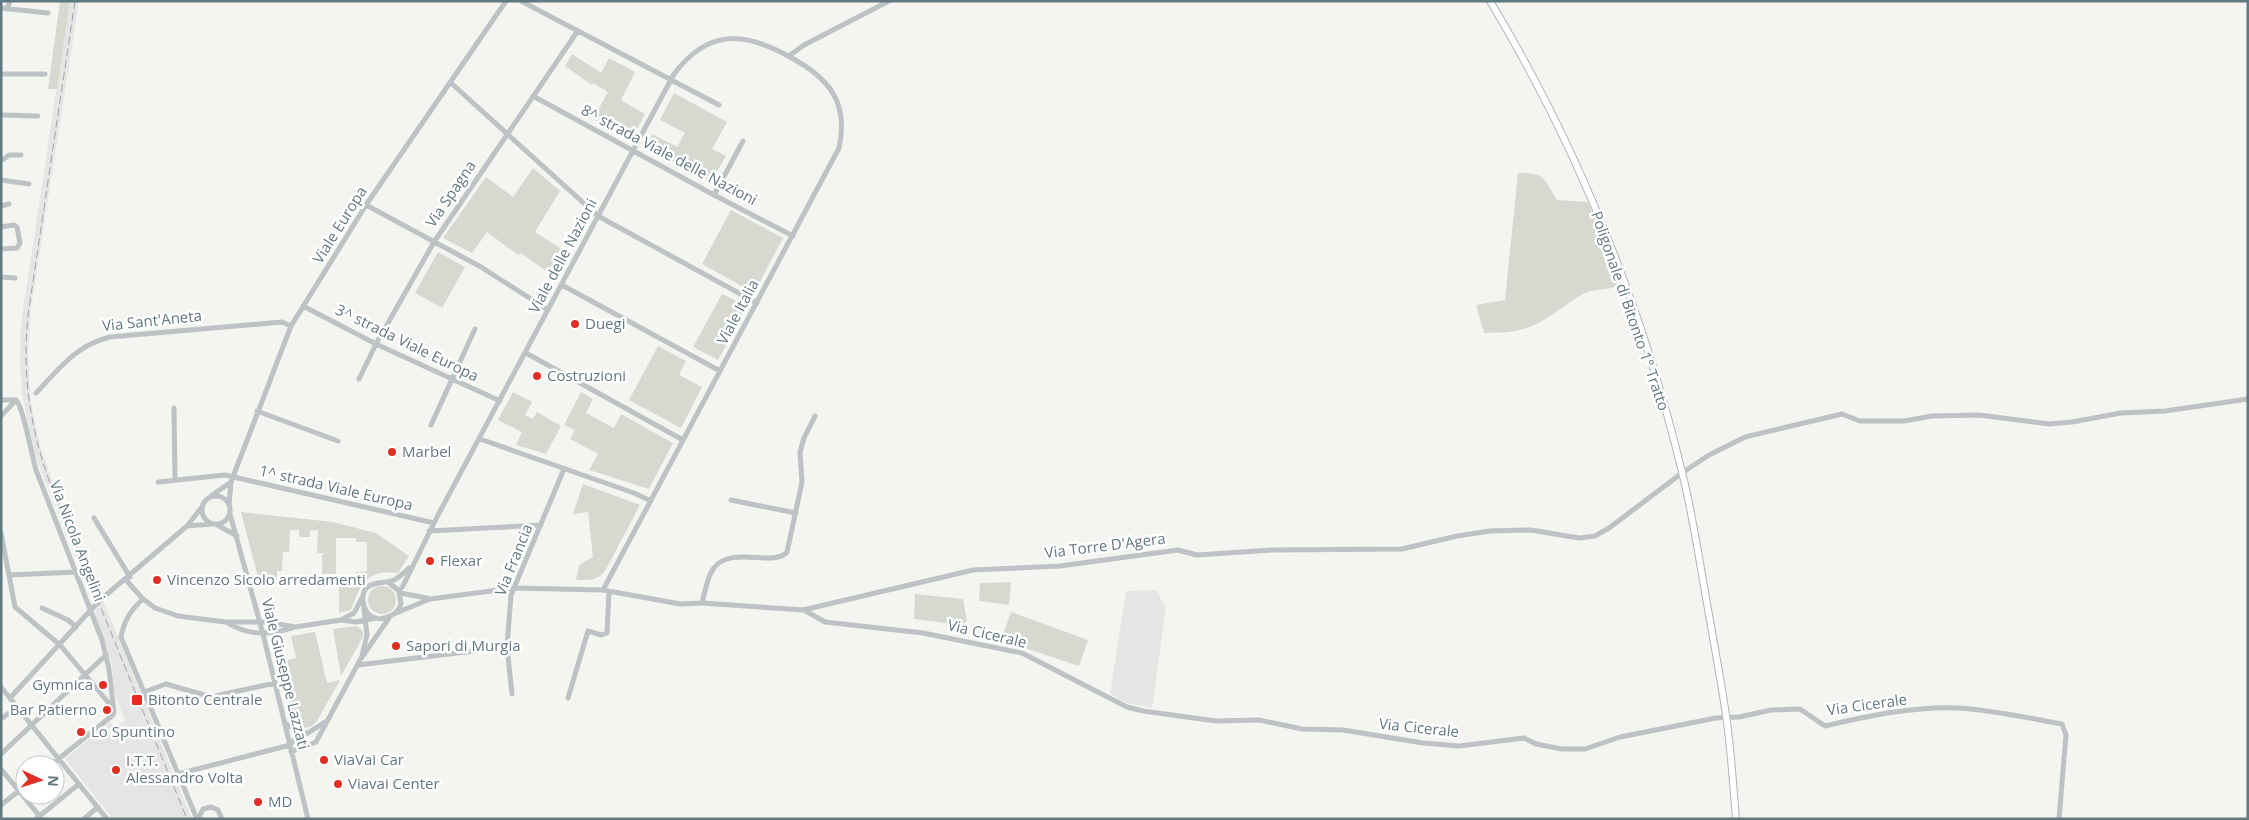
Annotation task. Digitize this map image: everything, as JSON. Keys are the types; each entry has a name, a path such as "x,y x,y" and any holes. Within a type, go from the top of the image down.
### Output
{"main road":[{"name":"Poligonale di Bitonto 1° Tratto","path":"1490,1 1524,58 1577,164 1613,255 1656,375 1682,473 1726,717 1736,819"}],"street":[{"path":"4,9 10,1"},
{"name":"Viale Europa","path":"229,506 232,479 291,326 366,204 506,1"},
{"path":"520,1 718,105"},
{"path":"789,56 804,46 889,1"},
{"path":"4,9 48,13"},
{"name":"Via Spagna","path":"359,379 376,344 434,242 577,32"},
{"name":"Viale delle Nazioni","path":"400,592 429,532 670,80 690,55 707,45 728,38 749,39 761,42 789,56"},
{"name":"Viale Italia","path":"603,590 836,156 842,127 840,108 831,89 814,71 789,56"},
{"path":"1,74 45,74"},
{"path":"450,82 598,216 757,303"},
{"name":"8^ strada Viale delle Nazioni","path":"533,96 793,236"},
{"path":"1,115 38,116"},
{"path":"714,195 743,141"},
{"path":"1,161 9,155 21,156"},
{"path":"1,180 29,184"},
{"path":"1,206 9,204"},
{"path":"366,204 481,267 548,310"},
{"path":"1,227 14,225 17,227 20,243 17,248 1,249"},
{"path":"1,277 15,278"},
{"path":"562,285 720,371"},
{"name":"3^ strada Viale Europa","path":"303,306 376,344 500,401"},
{"name":"Via Sant'Aneta","path":"36,393 82,348 95,340 250,324 282,322 291,326"},
{"path":"431,425 475,329"},
{"path":"526,353 684,440"},
{"name":"Via Torre D'Agera","path":"430,599 514,588 603,590 680,604 702,603 803,610 973,570 1060,566 1178,550 1197,556 1273,550 1402,549 1457,536 1490,531 1531,530 1579,538 1595,536 1609,528 1682,473 1745,437 1842,414 1860,422 1904,421 1932,416 1979,415 2049,424 2121,413 2165,411 2248,399"},
{"path":"1,400 16,400"},
{"path":"1,416 16,400"},
{"name":"Via Nicola Angelini","path":"16,400 21,408 28,444 36,470 77,572 106,655 110,692 114,708"},
{"path":"174,408 175,480"},
{"path":"257,411 338,441"},
{"path":"702,603 709,577 721,561 740,556 784,555 787,552 802,482 800,452 804,438 815,416"},
{"path":"480,439 634,493 651,501"},
{"name":"Via Francia","path":"512,694 507,647 509,603 564,469"},
{"name":"1^ strada Viale Europa","path":"158,482 225,475 232,479 434,523"},
{"path":"10,698 99,601 187,526 210,497 232,479"},
{"path":"187,526 225,522 230,514 229,506 224,498 210,497"},
{"path":"731,500 796,513"},
{"path":"202,507 204,519 237,536"},
{"name":"Viale Giuseppe Lazzati","path":"230,514 260,622 308,819"},
{"path":"94,518 128,578 143,598 155,608 178,616 225,622 260,622 295,627"},
{"path":"429,532 541,525"},
{"path":"1,533 15,607 60,645 114,708 113,715 63,755"},
{"name":"Viale delle Nazioni","path":"388,582 396,579 412,565"},
{"path":"9,575 77,572"},
{"path":"341,620 354,614 365,591 375,582 388,582 400,592 430,599"},
{"path":"568,698 588,632 601,635 607,633 610,591"},
{"path":"396,613 401,604 400,592"},
{"path":"359,663 366,639 363,597"},
{"path":"143,598 133,609 124,624 121,637 197,819"},
{"path":"291,752 316,742 359,663 389,618 396,613 430,599"},
{"path":"363,604 368,613 376,618"},
{"path":"42,608 68,620 76,627"},
{"name":"Via Cicerale","path":"803,610 825,622 923,633 1022,653 1127,707 1143,711 1216,721 1259,720 1302,729 1343,730 1423,743 1459,746 1524,738 1536,744 1562,749 1584,749 1620,737 1771,710 1800,709 1825,726 1882,714 1958,708 2014,715 2062,724 2066,735 2059,819"},
{"path":"225,622 244,631 263,634 341,620 365,621 376,618 389,618"},
{"path":"359,663 507,647"},
{"path":"1,754 106,655"},
{"path":"144,692 166,684 212,697 275,683"},
{"path":"2,689 57,755"},
{"path":"100,693 110,692"},
{"path":"1,719 17,706"},
{"path":"178,774 290,745 295,739 319,727 327,720"},
{"path":"284,723 299,732 308,733"},
{"path":"65,766 107,819"},
{"path":"1,769 15,785"},
{"path":"30,805 39,818 79,784"},
{"path":"1,805 15,793"},
{"path":"84,819 98,807"},
{"path":"197,819 203,809 211,807 218,810 222,819"}],"shaded area":[{"path":"60,1 70,1 57,89 48,89"},
{"path":"70,1 79,1 31,308 28,353 30,398 40,446 61,505 106,608 192,819 113,819 65,759 110,722 114,726 125,721 114,692 112,666 94,613 96,611 35,455 22,394 20,360 21,323"},
{"path":"572,54 601,73 609,58 635,72 621,100 645,114 632,139 593,119 608,92 593,83 592,85 565,66"},
{"path":"674,93 727,122 712,149 726,156 711,182 645,147 652,134 677,147 685,133 660,120"},
{"path":"533,168 560,191 535,232 569,254 557,279 521,253 518,255 487,232 472,253 443,238 486,177 513,197"},
{"path":"1518,173 1534,174 1543,178 1557,200 1588,202 1617,279 1617,286 1583,294 1543,321 1525,329 1511,332 1484,333 1476,305 1505,300"},
{"path":"731,210 783,238 754,293 702,264"},
{"path":"438,252 465,267 442,308 415,293"},
{"path":"722,294 747,306 718,360 693,347"},
{"path":"658,346 686,361 679,375 702,387 681,428 629,400"},
{"path":"513,392 532,402 525,415 533,419 537,412 561,426 546,454 516,445 522,432 498,420"},
{"path":"581,392 593,399 586,413 614,428 621,414 673,443 649,489 589,470 598,454 570,439 575,430 564,425"},
{"path":"583,484 640,505 603,573 593,579 576,580 579,565 593,557 588,512 573,514"},
{"path":"241,512 333,522 376,533 409,556 398,573 379,573 366,580 351,610 339,613 339,585 347,581 347,576 356,576 356,572 367,571 367,542 356,542 356,538 336,538 336,574 322,574 322,555 324,553 317,553 318,530 310,530 310,537 299,537 299,530 290,530 289,552 283,552 282,571 277,571 277,578 258,577"},
{"path":"1011,582 1009,605 979,601 980,583"},
{"path":"382,586 392,590 396,600 392,610 382,614 372,610 368,600 372,590"},
{"path":"1157,590 1166,607 1152,708 1127,703 1110,694 1126,591"},
{"path":"915,594 963,599 967,621 963,625 914,619"},
{"path":"1011,612 1088,640 1079,666 1001,640"},
{"path":"357,626 363,631 363,637 341,676 333,629"},
{"path":"315,632 327,683 340,680 317,721 312,726 304,728 294,721 279,662 296,658 291,636"}],"railway":[{"path":"75,1 28,315 26,358 29,400 37,442 50,483 187,819"}],"place":[{"name":"Duegi","path":"575,324"},
{"name":"Costruzioni","path":"537,376"},
{"name":"Marbel","path":"392,452"},
{"name":"Flexar","path":"430,561"},
{"name":"Vincenzo Sicolo arredamenti","path":"157,580"},
{"name":"Sapori di Murgia","path":"396,646"},
{"name":"Gymnica","path":"103,685"},
{"name":"Bitonto Centrale","path":"137,700"},
{"name":"Bar Patierno","path":"107,710"},
{"name":"Lo Spuntino","path":"81,732"},
{"name":"ViaVai Car","path":"324,760"},
{"name":"I.T.T. Alessandro Volta","path":"116,770"},
{"name":"Viavai Center","path":"338,784"},
{"name":"MD","path":"258,802"}]}
